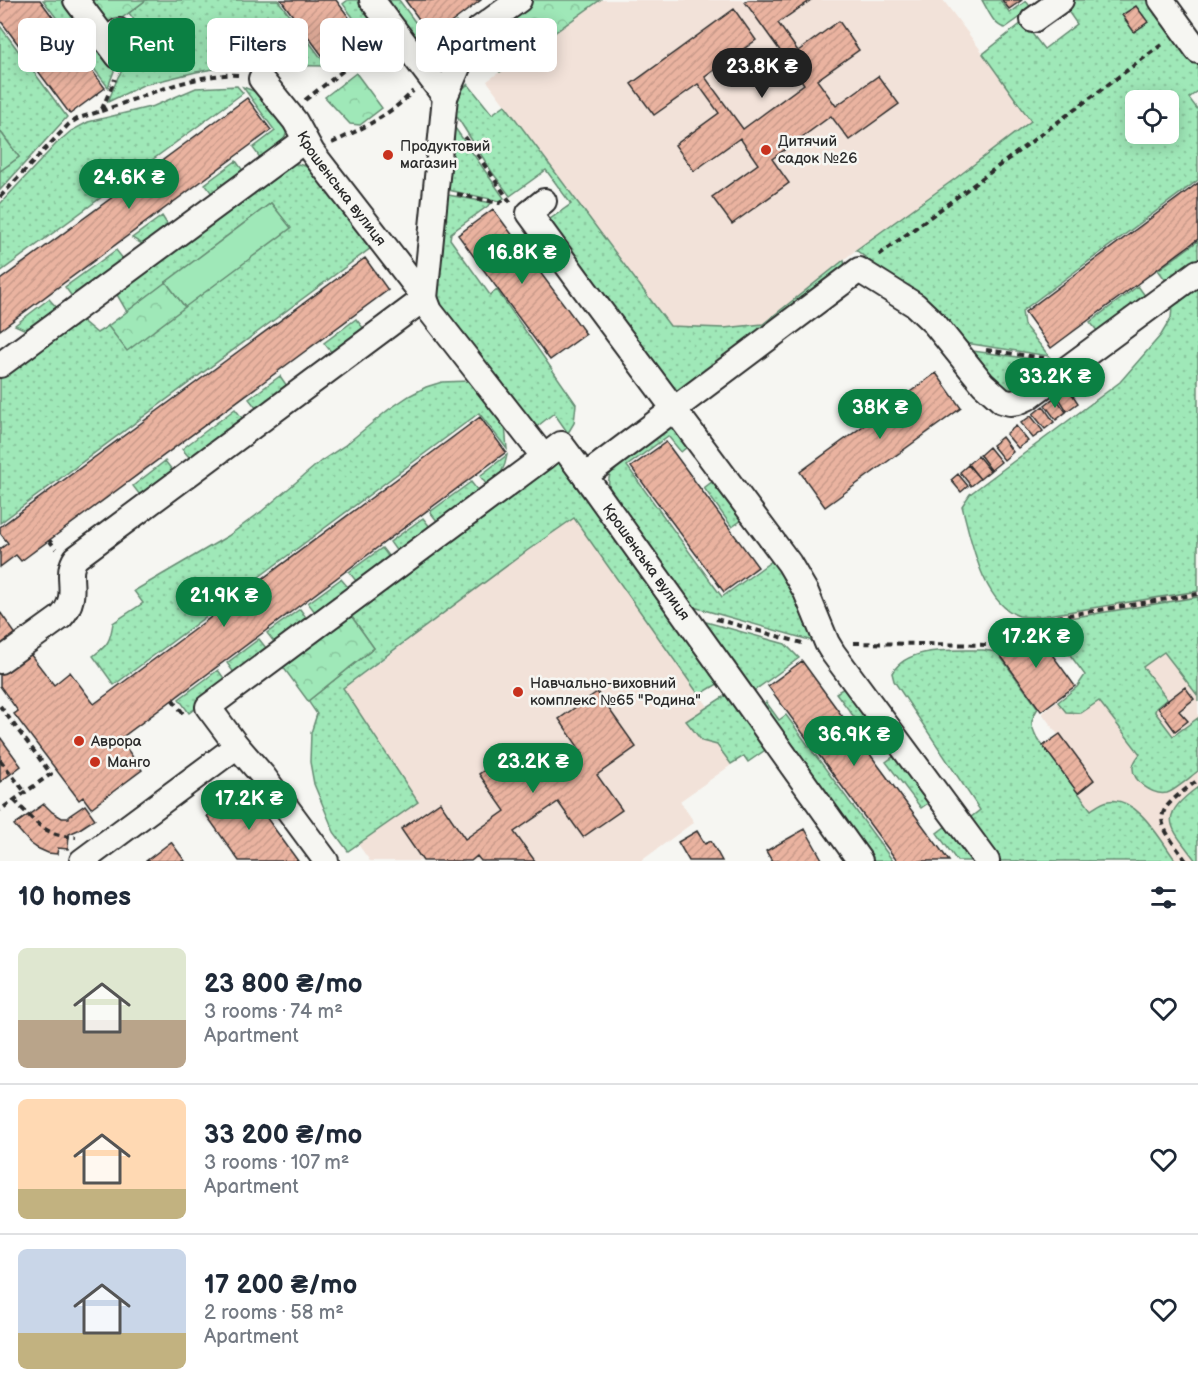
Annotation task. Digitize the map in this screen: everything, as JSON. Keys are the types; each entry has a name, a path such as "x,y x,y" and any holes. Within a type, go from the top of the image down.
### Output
{"street":[{"path":"76,0 106,41"},
{"path":"372,0 386,18"},
{"path":"0,661 61,617 67,610 72,594 71,568 76,558 424,298 445,97 471,37 519,0"},
{"path":"1034,20 1061,0"},
{"path":"1161,0 1198,51"},
{"path":"404,42 445,97"},
{"name":"Крошенська вулиця","path":"261,79 289,112 309,146 424,298 430,311 544,457 561,444 860,861"},
{"path":"0,364 309,146"},
{"path":"544,201 530,213 789,563 806,592 829,647 987,861"},
{"path":"585,476 859,270 915,305 934,323 983,384 1002,401 1010,403 1027,398 1198,273"},
{"path":"326,861 264,777 208,707 544,457"},
{"path":"82,861 237,746"}],"path":[{"path":"859,270 1182,29"},
{"path":"289,112 342,72"},
{"path":"101,111 188,82 225,74 261,79"},
{"path":"309,146 374,122 403,100 428,74"},
{"path":"0,197 69,124"},
{"path":"435,190 499,203 507,198"},
{"path":"681,610 829,647 991,645 1014,628 1050,618 1198,594"},
{"path":"0,706 51,774 0,810"},
{"path":"0,760 25,792"},
{"path":"1186,861 1166,833 1162,824 1162,813 1175,796 1198,780"},
{"path":"14,800 48,832 55,835 81,836"}],"shaded area":[{"name":"Дитячий садок №26","path":"600,0 943,0 1031,121 856,250 763,324 724,328 670,326 487,81 500,72 557,72 557,31"},
{"path":"1198,433 1198,861 1106,861 1073,793 1091,780 1042,713 1077,687 1085,675 1047,624 1032,627 990,560"},
{"name":"Навчально-виховний комплекс №65 \"Родина\"","path":"574,518 744,756 680,801 694,822 641,861 370,861 342,822 328,699"}],"green space":[{"path":"43,0 61,0 74,18 56,18"},
{"path":"84,0 146,0 122,18 108,18 108,24"},
{"path":"146,0 278,0 291,18 207,18 207,70 143,85 108,102 121,72 195,72 195,18 133,18 129,13"},
{"path":"348,0 357,0 371,18 353,18 343,4"},
{"path":"390,0 399,0 416,23 416,45 404,27 404,18 398,18 391,8"},
{"path":"528,0 600,0 557,31 557,18 504,18"},
{"path":"982,0 1000,0 1010,13 1026,1 1032,9 1005,28 994,20"},
{"path":"1072,0 1153,0 1198,62 1198,91 1189,98 1198,110 1198,180 1022,311 1024,325 1049,356 959,342 922,301 856,250 1031,121 983,54 1023,22 1044,49 1077,24 1065,7"},
{"path":"0,26 18,50 18,72 34,72 67,117 0,190 0,171 19,157 0,131"},
{"path":"308,40 320,57 320,66 308,66"},
{"path":"100,50 108,62 108,72 114,72 108,87 96,71 96,51"},
{"path":"356,73 382,108 360,125 350,124 325,97"},
{"path":"468,84 492,114 505,105 670,326 724,328 763,324 844,260 845,269 677,398 546,222 571,204 546,170 510,196 492,172 454,112 457,94"},
{"path":"237,86 243,93 0,272 0,204 71,131 88,122 154,106 196,88"},
{"path":"243,87 259,93 287,129 281,143 261,159 253,148 275,131"},
{"path":"446,115 504,198 500,201 438,188"},
{"path":"0,131 19,157 0,171"},
{"path":"236,161 244,172 213,195 205,184"},
{"path":"290,164 305,166 318,175 375,245 0,523 0,374 80,319 97,333 108,326 127,350 290,227 271,203 127,312 116,293"},
{"path":"437,193 492,203 451,233 450,239 490,295 497,290 576,404 574,423 568,433 554,413 534,429 427,293"},
{"path":"271,203 291,228 185,307 166,282"},
{"path":"162,216 169,227 144,245 132,238"},
{"path":"1198,241 1198,259 1167,282 1158,270"},
{"path":"116,250 124,260 73,298 65,287"},
{"path":"1198,280 1198,591 1042,616 1019,616 1006,609 996,598 980,569 962,506 970,494 1120,382 1161,335 1171,318 1173,298"},
{"path":"166,282 185,307 127,351 108,326"},
{"path":"1138,286 1146,297 1098,332 1090,322"},
{"path":"49,299 58,309 28,331 15,325"},
{"path":"356,319 364,329 332,353 324,343"},
{"path":"965,350 1063,363 1024,391 1007,391"},
{"path":"280,376 287,386 257,409 249,399"},
{"path":"469,381 475,383 505,425 507,449 479,413 114,685 93,656 108,642 113,623 143,603 134,591 228,536 262,511 321,461 409,396 442,382"},
{"path":"235,409 243,419 190,458 182,449"},
{"path":"668,422 687,447 681,452 668,436 627,466 722,597 776,558 820,643 690,606 611,495 609,478 615,466 628,452"},
{"path":"507,455 501,473 489,488 480,476"},
{"path":"557,456 721,682 699,695 574,518 343,688 418,802 348,851 334,832 314,784 310,762 311,733 317,714 308,701 374,648 349,613"},
{"path":"165,461 173,471 140,495 133,486"},
{"path":"713,481 742,520 732,527 704,488"},
{"path":"471,482 482,496 441,526 430,512"},
{"path":"423,518 434,532 400,556 390,542"},
{"path":"382,548 393,562 360,586 349,572"},
{"path":"341,579 352,592 319,617 308,603"},
{"path":"1198,597 1198,696 1164,652 1143,667 1167,699 1156,708 1155,712 1173,736 1198,718 1198,771 1167,793 1156,792 1144,786 1136,777 1133,767 1140,754 1099,701 1081,713 1066,712 1058,702 1077,687 1085,675 1047,624 1051,621"},
{"path":"300,609 310,623 278,647 267,633"},
{"path":"349,613 374,648 308,701 280,663"},
{"path":"699,620 785,644 799,658 751,693"},
{"path":"259,639 270,653 237,677 227,663"},
{"path":"946,650 997,652 1038,708 1032,723 1037,738 1091,810 1108,801 1119,801 1129,805 1147,821 1176,861 995,861 966,821 980,810 894,681 892,673 909,658 921,654"},
{"path":"218,670 228,684 189,713 179,699"},
{"path":"844,688 879,736 872,741 836,693"},
{"path":"729,693 768,748 748,762 744,756 731,764 717,745 702,741 686,721"},
{"path":"766,702 779,720 786,715 893,861 870,861 760,706"},
{"path":"894,756 928,803 921,808 886,762"},
{"path":"1198,787 1198,861 1196,861 1174,830 1172,815 1176,807"},
{"path":"946,826 972,861 957,861 937,833"}],"building":[{"path":"0,0 40,0 53,18 18,18 18,44 0,20"},
{"path":"281,0 336,0 350,18 320,18 320,53 308,36 308,18 294,18"},
{"path":"405,0 481,0 457,18 418,18"},
{"path":"748,0 811,0 778,23 798,51 839,21 859,50 817,80 836,106 878,76 899,104 849,140 831,116 772,159 789,183 732,224 712,197 758,164 740,138 694,171 675,145 719,113 698,84 654,115 631,84 734,9 756,40 705,77 743,129 804,84 745,2"},
{"path":"1002,0 1022,0 1009,9"},
{"path":"1136,6 1148,22 1134,32 1122,15"},
{"path":"39,72 93,72 105,88 70,114"},
{"path":"247,98 271,130 0,330 0,280"},
{"path":"1198,183 1198,239 1051,348 1025,312"},
{"path":"493,209 586,334 550,360 458,235"},
{"path":"365,258 388,290 21,561 16,555 0,567 0,549 8,543 0,533 0,527"},
{"path":"936,373 961,408 825,507 800,472"},
{"path":"1068,388 1078,403 1067,411 1057,395"},
{"path":"1055,397 1066,412 1056,420 1045,405"},
{"path":"1043,406 1054,422 1045,429 1033,414"},
{"path":"1031,416 1043,431 1033,438 1021,423"},
{"path":"480,417 506,452 120,739 142,770 91,808 83,797 79,800 14,714 18,711 0,686 0,670 27,650 54,685 70,672 94,704"},
{"path":"1016,426 1028,441 1018,448 1006,434"},
{"path":"1002,437 1013,452 1004,460 992,445"},
{"path":"666,442 758,567 724,592 631,467"},
{"path":"989,447 1001,462 991,470 980,455"},
{"path":"978,456 990,471 980,479 968,464"},
{"path":"968,465 980,479 971,486 960,472"},
{"path":"958,474 968,486 961,492 951,480"},
{"path":"0,612 17,636 0,649"},
{"path":"1032,627 1075,686 1041,711 998,652"},
{"path":"802,661 949,861 897,861 768,686"},
{"path":"1185,687 1194,699 1179,711 1188,721 1175,731 1158,708"},
{"path":"597,692 636,747 597,775 622,810 583,837 558,802 514,832 535,861 481,861 477,856 471,861 423,861 401,829 440,802 465,839 505,811 479,774 518,747 543,782 583,754 559,719"},
{"path":"1060,734 1094,780 1078,793 1043,746"},
{"path":"0,737 21,766 0,782"},
{"path":"246,788 298,861 239,861 207,816"},
{"path":"44,804 62,818 69,818 85,805 95,819 69,834 68,849 58,848 57,854 48,853 30,843 14,825"},
{"path":"805,829 823,861 772,861 766,851"},
{"path":"697,831 705,844 711,841 722,861 689,861 678,842"},
{"path":"171,842 185,861 146,861"}],"place":[{"name":"Дитячий садок №26","path":"766,150"},
{"name":"Продуктовий магазин","path":"388,155"},
{"name":"Навчально-виховний комплекс №65 \"Родина\"","path":"518,692"},
{"name":"Аврора","path":"79,741"},
{"name":"Манго","path":"95,762"}]}
